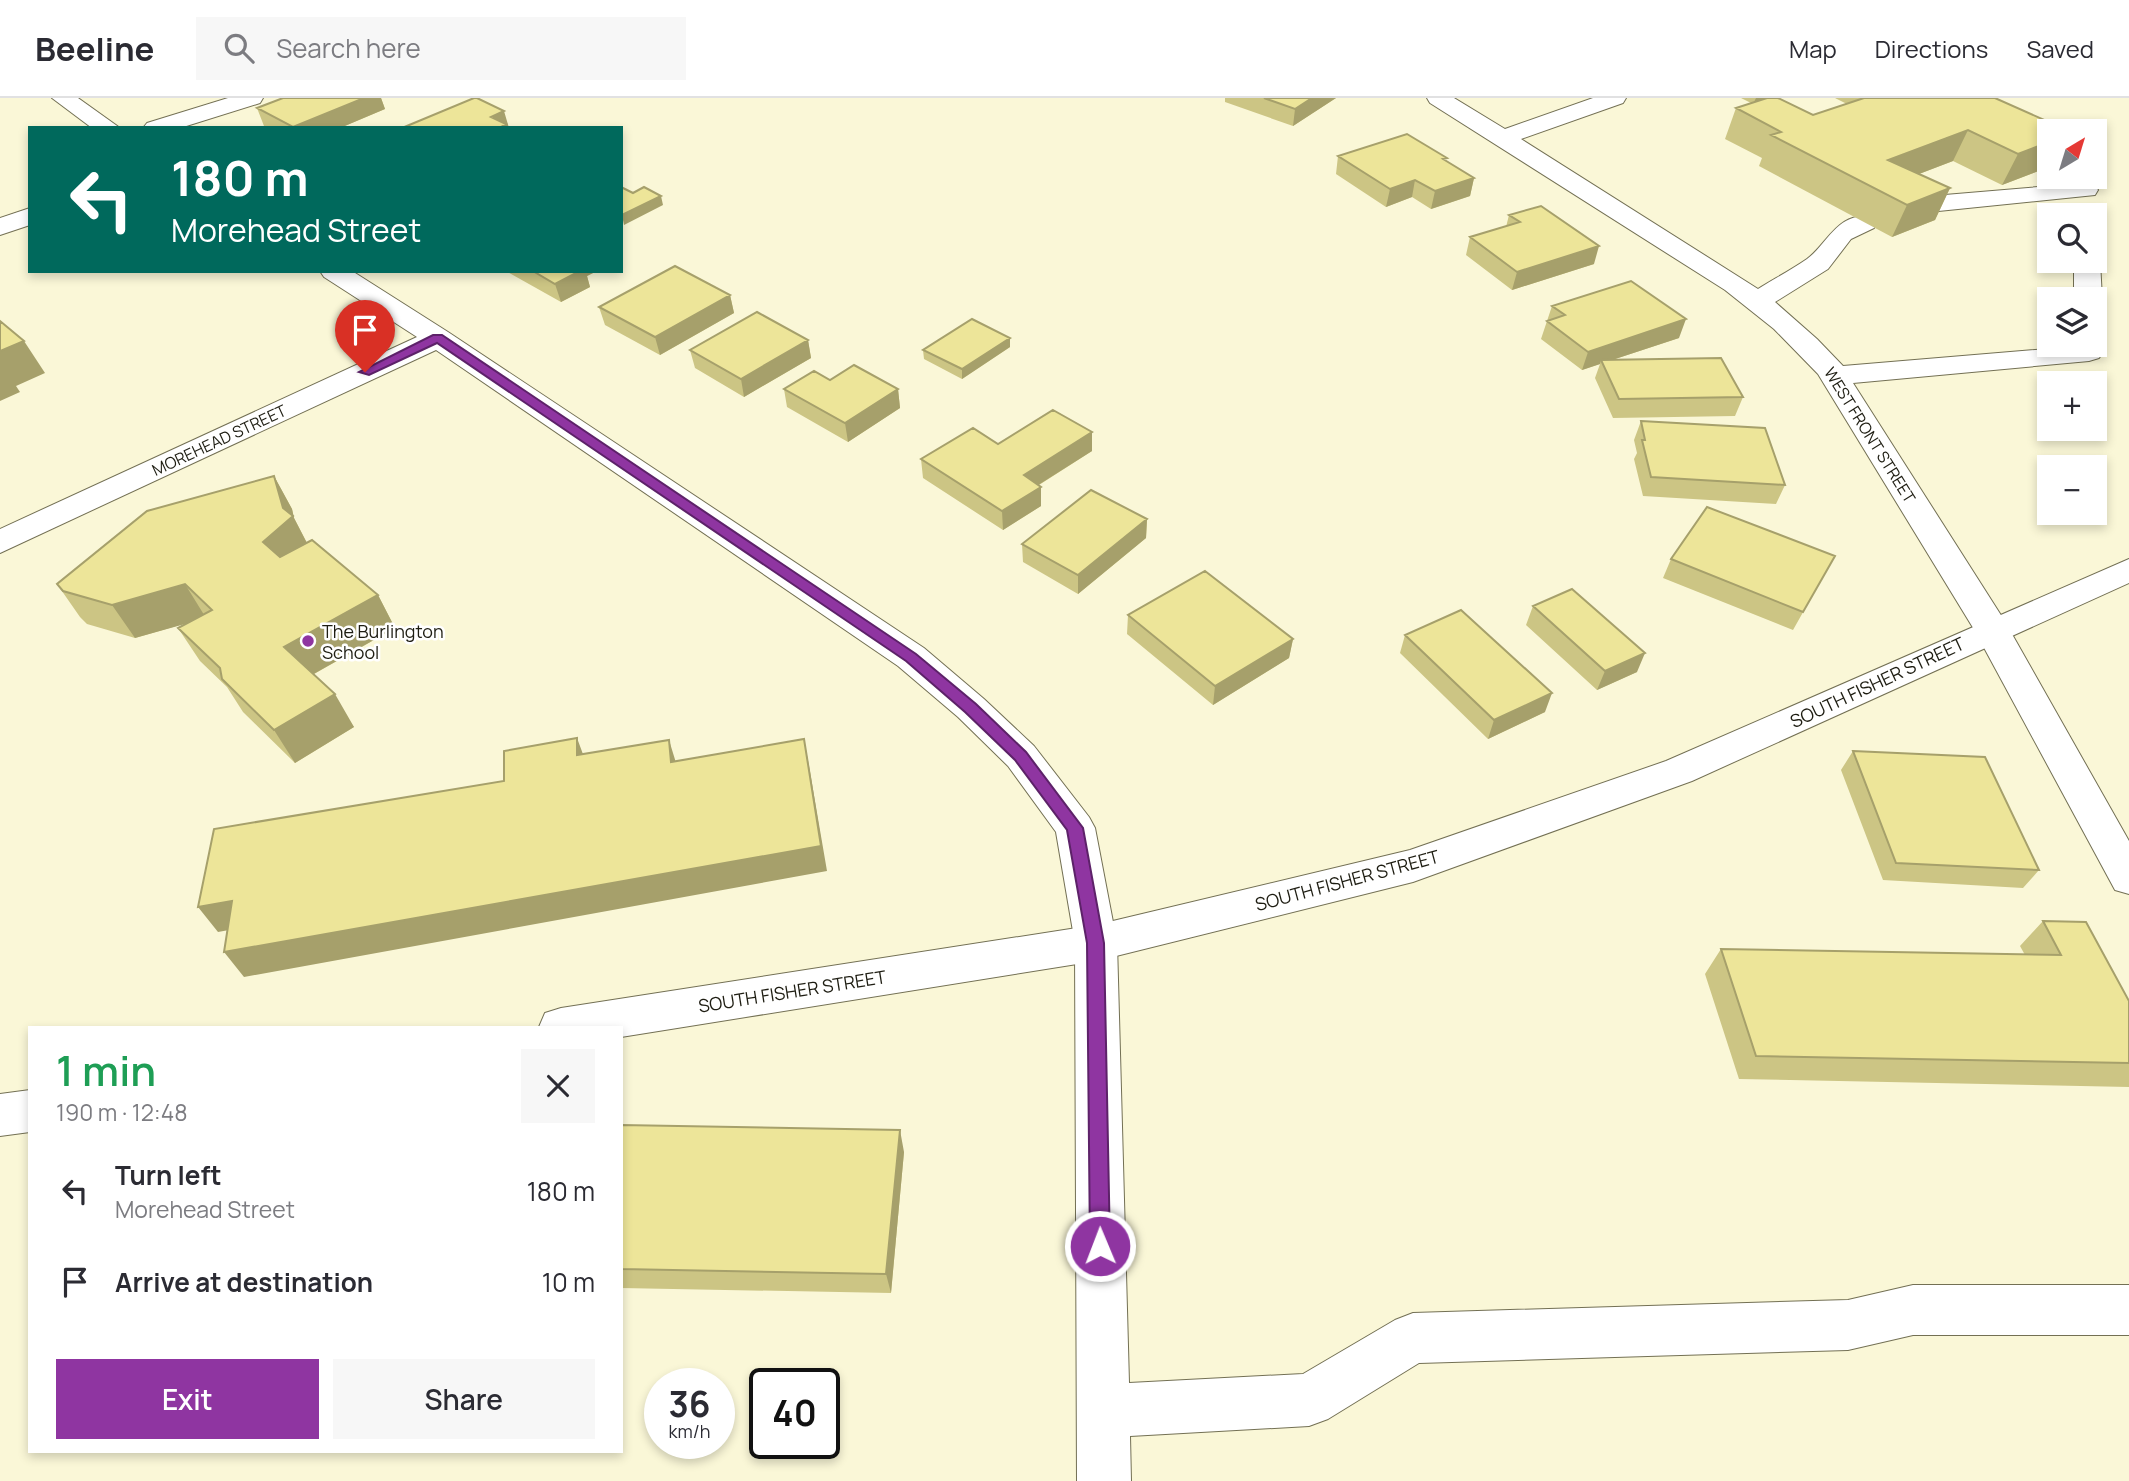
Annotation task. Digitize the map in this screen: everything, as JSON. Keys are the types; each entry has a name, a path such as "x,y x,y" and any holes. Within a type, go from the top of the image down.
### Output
{"street":[{"path":"64,98 105,126"},
{"path":"161,126 252,98"},
{"name":"WEST FRONT STREET","path":"1438,98 1702,261 1758,301 1804,340 1834,376 1992,629 2129,878"},
{"path":"1503,137 1615,98"},
{"path":"1909,206 2042,189"},
{"path":"0,227 28,217"},
{"path":"1758,301 1819,263 1842,234 1865,223"},
{"path":"336,273 438,338 911,657 971,708 1021,756 1074,828 1096,943 1104,1481"},
{"name":"MOREHEAD STREET","path":"0,542 438,338"},
{"path":"1834,376 2037,357"},
{"name":"SOUTH FISHER STREET","path":"567,1026 1096,943 1413,866 1679,771 2129,570"},
{"path":"0,1115 28,1111"},
{"path":"1103,1410 1309,1400 1413,1338 1848,1325 1913,1310 2127,1314"}],"building":[{"path":"283,98 364,98 295,126 257,108"},
{"path":"474,98 504,111 491,117 506,124 502,126 407,126"},
{"path":"1264,98 1312,98 1295,109"},
{"path":"1767,98 1778,98 1813,115 1864,98 1995,98 2042,119 2037,119 2037,147 2018,154 1968,130 1888,160 1950,188 1907,205 1771,135 1781,132 1736,108"},
{"path":"1407,134 1474,178 1435,191 1415,180 1390,189 1338,156"},
{"path":"644,187 661,196 623,215 623,188 633,193"},
{"path":"1541,206 1599,246 1517,272 1470,237 1520,222 1509,215"},
{"path":"675,266 730,295 655,337 599,307"},
{"path":"536,273 576,273 555,284"},
{"path":"1631,281 1686,319 1588,352 1547,321 1565,315 1552,306"},
{"path":"757,312 808,340 741,379 690,350"},
{"path":"972,319 1010,338 962,369 923,350"},
{"path":"0,321 24,341 0,351"},
{"path":"1721,358 1743,397 1619,399 1601,360"},
{"path":"854,365 898,389 845,423 784,389 814,371 830,380"},
{"path":"1053,410 1092,432 1024,475 1041,487 1002,511 921,459 973,428 998,444"},
{"path":"1641,421 1765,428 1785,485 1651,477 1642,440 1645,440"},
{"path":"274,476 283,508 293,516 263,542 280,557 312,540 378,595 284,647 335,694 274,730 222,679 220,668 178,628 212,610 185,584 112,605 63,591 57,584 147,511"},
{"path":"1091,490 1147,519 1078,575 1022,544"},
{"path":"1707,507 1835,556 1803,612 1671,559"},
{"path":"1205,571 1293,639 1215,686 1128,615"},
{"path":"1572,589 1645,653 1605,671 1533,606"},
{"path":"1461,610 1552,693 1494,720 1405,635"},
{"path":"577,738 577,755 669,740 671,762 804,739 821,846 224,952 232,901 198,907 214,829 504,781 504,751"},
{"path":"1853,751 1985,757 2039,870 1896,863"},
{"path":"2043,921 2086,922 2129,1001 2129,1063 1756,1056 1721,949 2061,955"},
{"path":"623,1125 900,1130 886,1274 623,1269"}],"place":[{"name":"The Burlington School","path":"308,641"}],"route":[{"path":"365,372 438,338 911,657 971,708 1021,756 1074,828 1096,943 1100,1246"}]}
